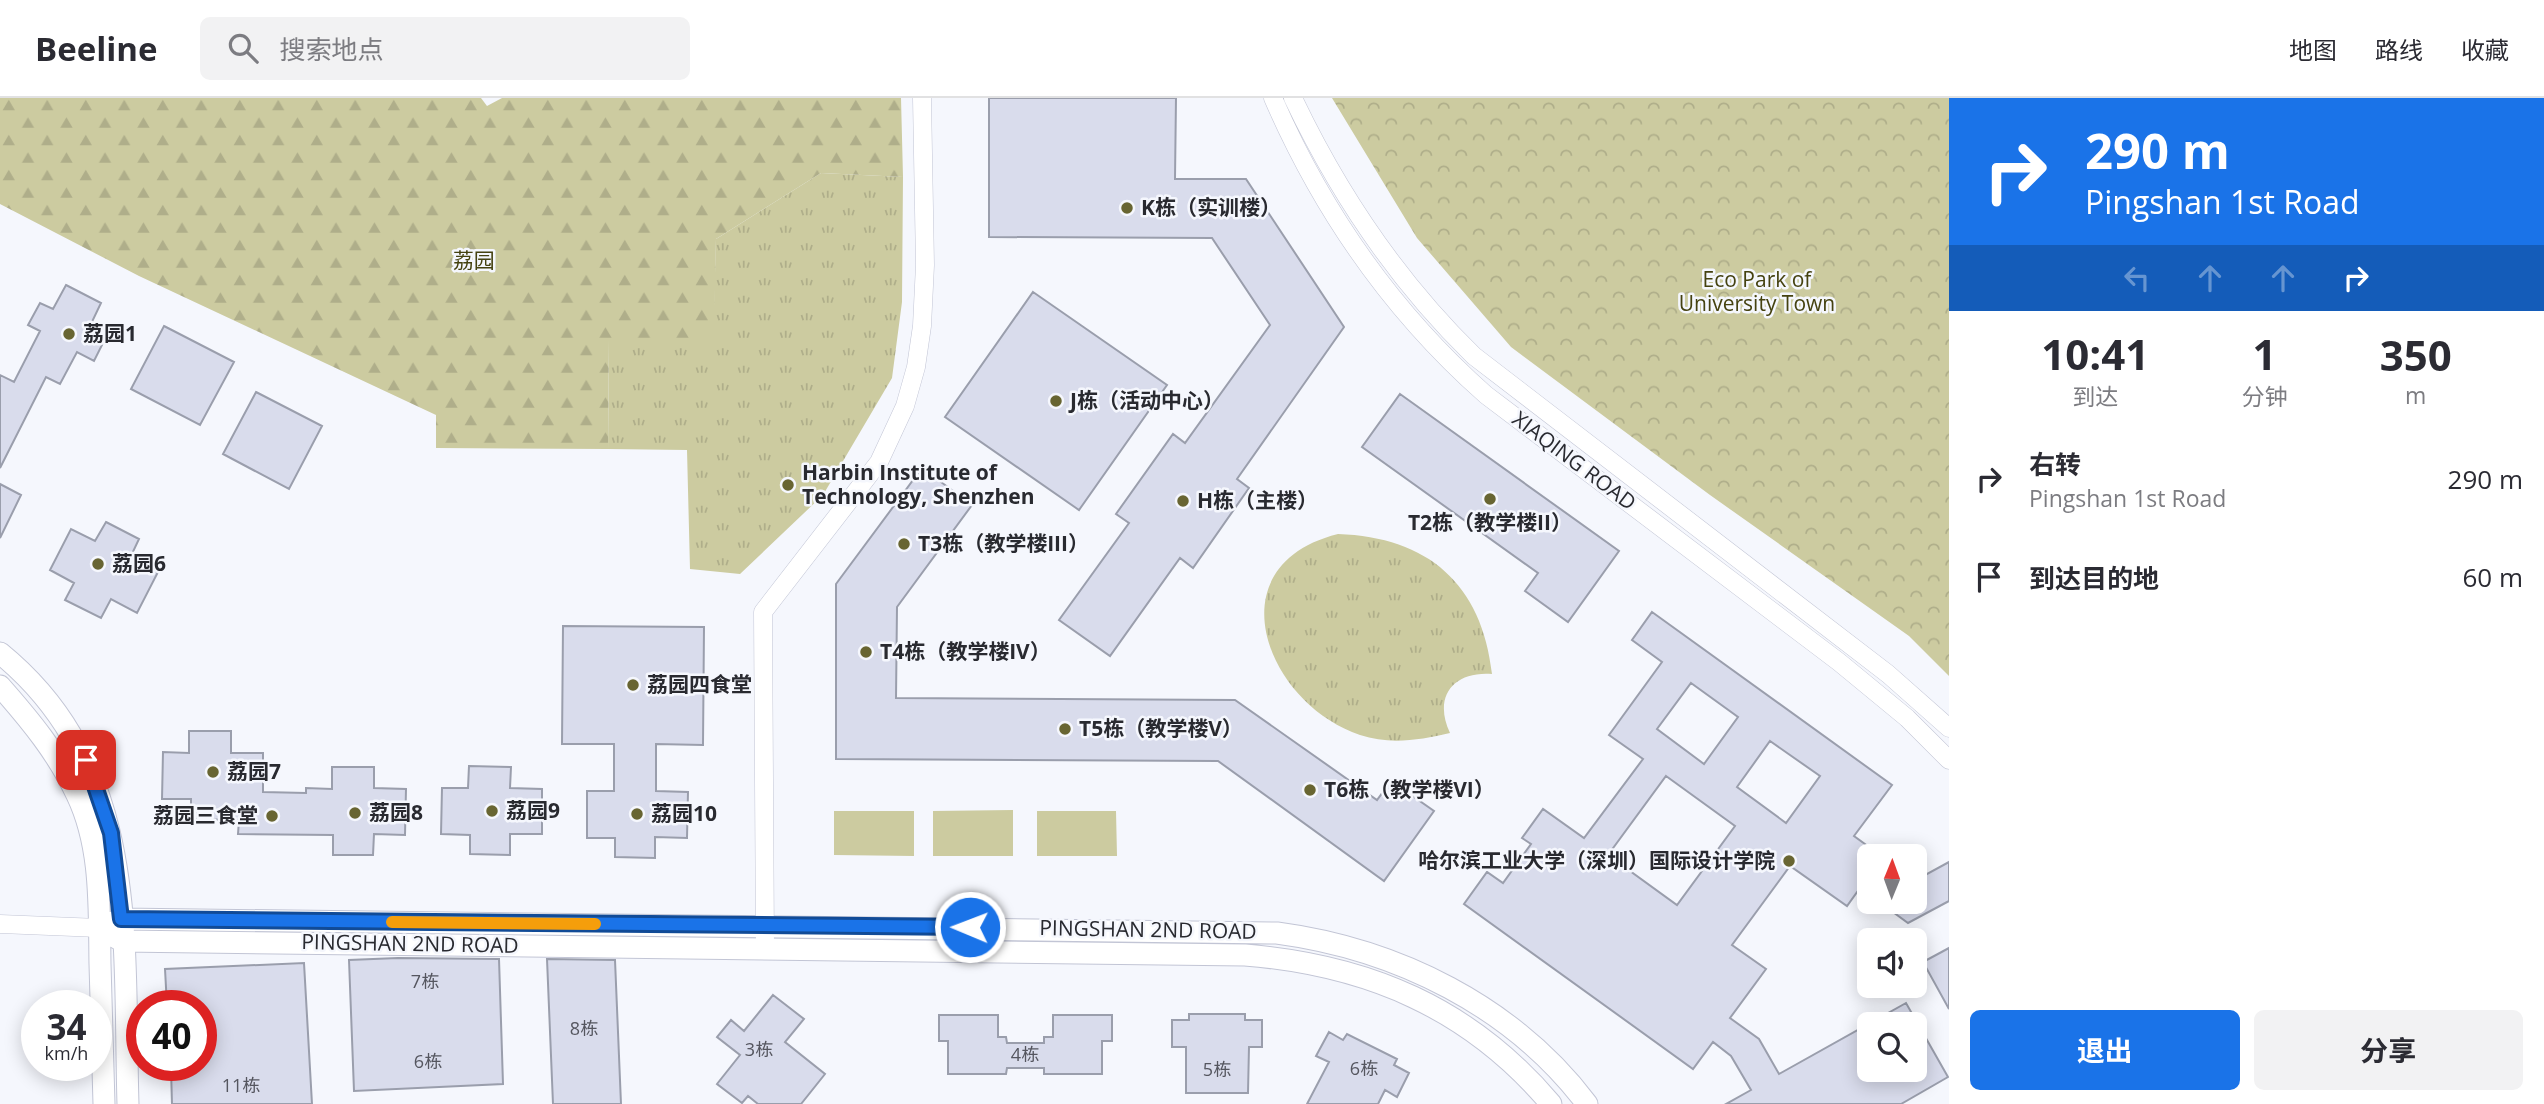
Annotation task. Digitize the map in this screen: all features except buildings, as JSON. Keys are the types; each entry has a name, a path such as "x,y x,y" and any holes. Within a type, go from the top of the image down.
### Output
{"street":[{"path":"765,949 763,612 878,462 905,406 916,367 923,314 922,98"},
{"name":"XIAQING ROAD","path":"1273,98 1332,216 1388,294 1443,356 1486,395 1839,662 1907,718 1949,760"},
{"name":"XIAQING ROAD","path":"1293,98 1330,172 1376,243 1420,301 1474,356 1504,383 1888,674 1949,728"},
{"path":"0,653 23,672 47,699 86,760 111,833 121,919 128,1104"},
{"path":"0,686 46,740 79,797 95,857 104,1104"},
{"name":"PINGSHAN 2ND ROAD","path":"99,928 121,919 1234,930 1315,938 1392,960 1471,1001 1507,1025 1548,1060 1587,1104"},
{"path":"0,924 99,928"},
{"name":"PINGSHAN 2ND ROAD","path":"99,928 122,941 1245,955 1295,959 1352,971 1402,990 1451,1016 1495,1048 1551,1104"}],"green space":[{"name":"荔园","path":"0,98 481,98 487,106 502,98 901,98 903,177 821,173 716,239 714,340 609,340 608,449 436,448 436,415 139,276 0,204"},
{"name":"Eco Park of University Town","path":"1332,98 1949,98 1949,676 1909,636 1710,495 1511,347 1417,238"},
{"path":"821,173 903,177 902,302 892,378 823,495 740,574 690,569 687,450 608,449 609,340 713,340 716,239"},
{"path":"1338,534 1370,537 1399,544 1424,556 1445,571 1463,591 1486,642 1492,674 1467,677 1450,689 1444,708 1450,733 1405,740 1382,740 1360,735 1327,718 1299,694 1278,666 1266,634 1265,603 1275,574 1299,550"},
{"path":"1013,810 1013,856 933,856 933,811"},
{"path":"834,811 914,811 914,856 834,855"},
{"path":"1037,811 1116,811 1117,856 1037,856"}],"slow traffic":[{"path":"392,922 595,924"}],"place":[{"name":"K栋（实训楼）","path":"1127,208"},
{"name":"荔园1","path":"69,334"},
{"name":"J栋（活动中心）","path":"1056,401"},
{"name":"Harbin Institute of Technology, Shenzhen","path":"788,485"},
{"name":"T2栋（教学楼II）","path":"1490,499"},
{"name":"H栋（主楼）","path":"1183,501"},
{"name":"T3栋（教学楼III）","path":"904,544"},
{"name":"荔园6","path":"98,564"},
{"name":"T4栋（教学楼IV）","path":"866,652"},
{"name":"荔园四食堂","path":"633,685"},
{"name":"T5栋（教学楼V）","path":"1065,729"},
{"name":"荔园7","path":"213,772"},
{"name":"T6栋（教学楼VI）","path":"1310,790"},
{"name":"荔园9","path":"492,811"},
{"name":"荔园8","path":"355,813"},
{"name":"荔园10","path":"637,814"},
{"name":"荔园三食堂","path":"272,816"},
{"name":"哈尔滨工业大学（深圳）国际设计学院","path":"1789,861"}],"route":[{"path":"86,760 101,797 111,833 117,864 121,919 970,927"}]}
